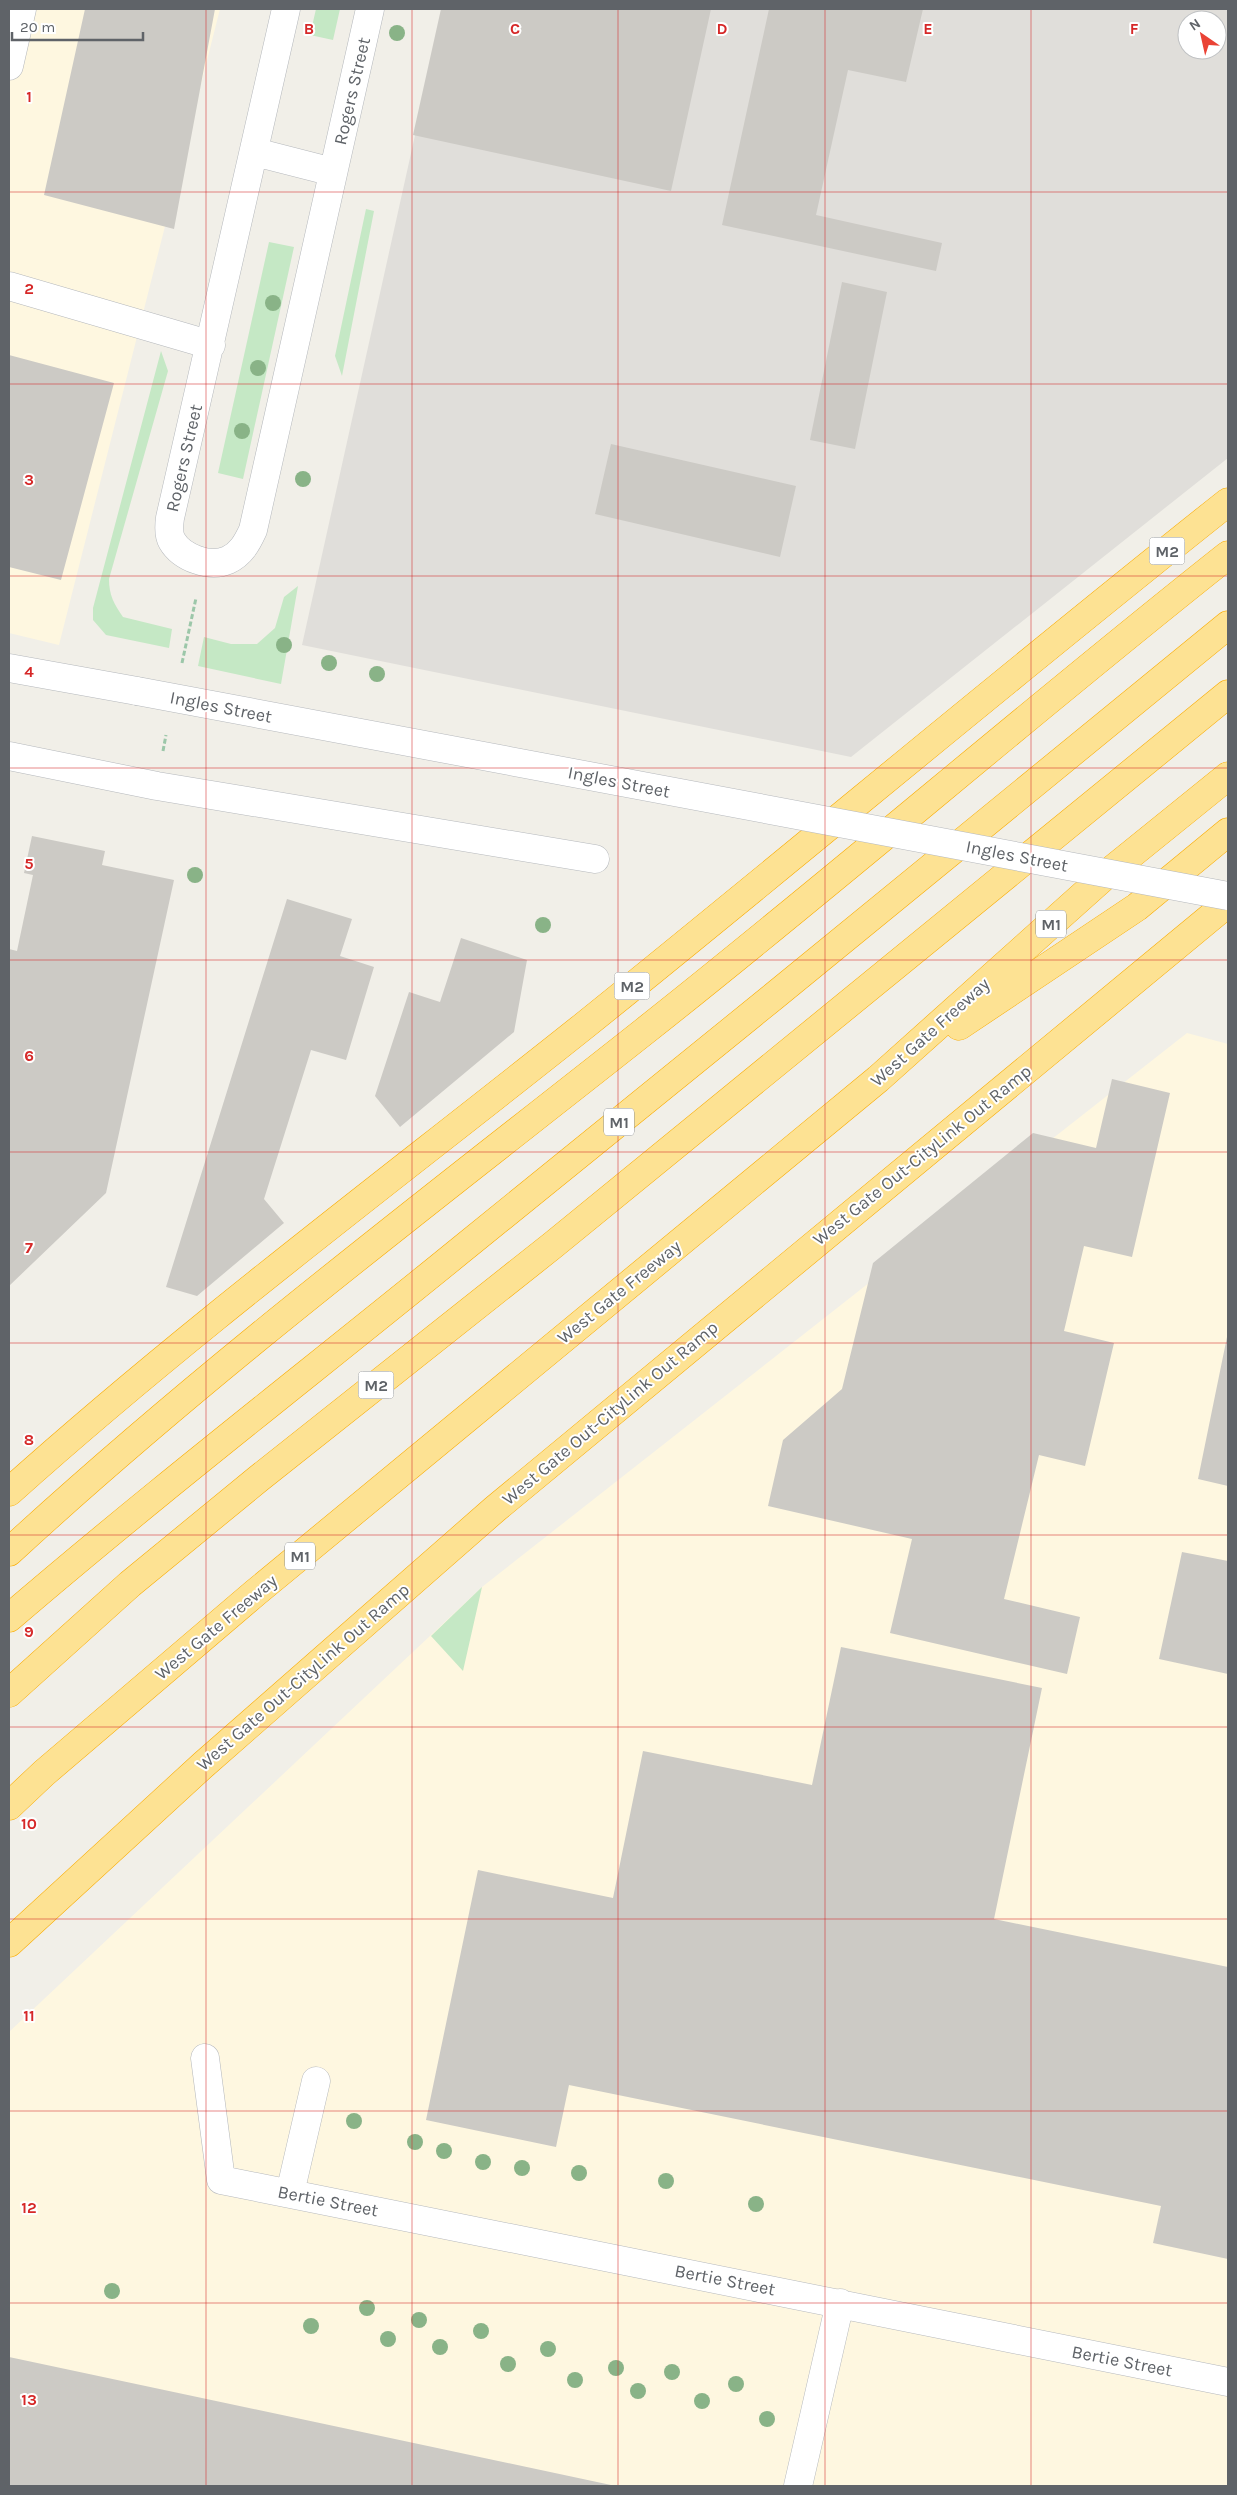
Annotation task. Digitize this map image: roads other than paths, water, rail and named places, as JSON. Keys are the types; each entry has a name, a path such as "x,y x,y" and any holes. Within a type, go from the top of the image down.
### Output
{"highway":[{"name":"M2","path":"9,1492 152,1367 586,1024 1106,599 1228,502"},
{"path":"9,1552 155,1422 276,1321 649,1027 1040,706 1228,555"},
{"name":"M1","path":"9,1618 184,1471 344,1345 864,924 1228,625"},
{"name":"M2","path":"9,1693 130,1584 258,1479 553,1245 1228,694"},
{"name":"West Gate Freeway","path":"9,1806 255,1593 878,1080 1108,873 1228,776"},
{"path":"878,1080 1137,907 1228,832"},
{"name":"West Gate Out-CityLink Out Ramp","path":"9,1943 203,1765 495,1509 1228,903"}],"street":[{"path":"9,66 22,9"},
{"name":"Rogers Street","path":"286,9 169,526 171,540 183,553 196,559 212,562 228,560 239,552 247,543 253,530 370,9"},
{"path":"255,152 333,172"},
{"path":"9,286 211,345"},
{"name":"Ingles Street","path":"9,668 1228,896"},
{"path":"9,756 156,786 595,859"},
{"name":"Bertie Street","path":"205,2058 221,2180 1228,2382"},
{"path":"290,2193 316,2081"},
{"path":"798,2486 840,2303"}]}
